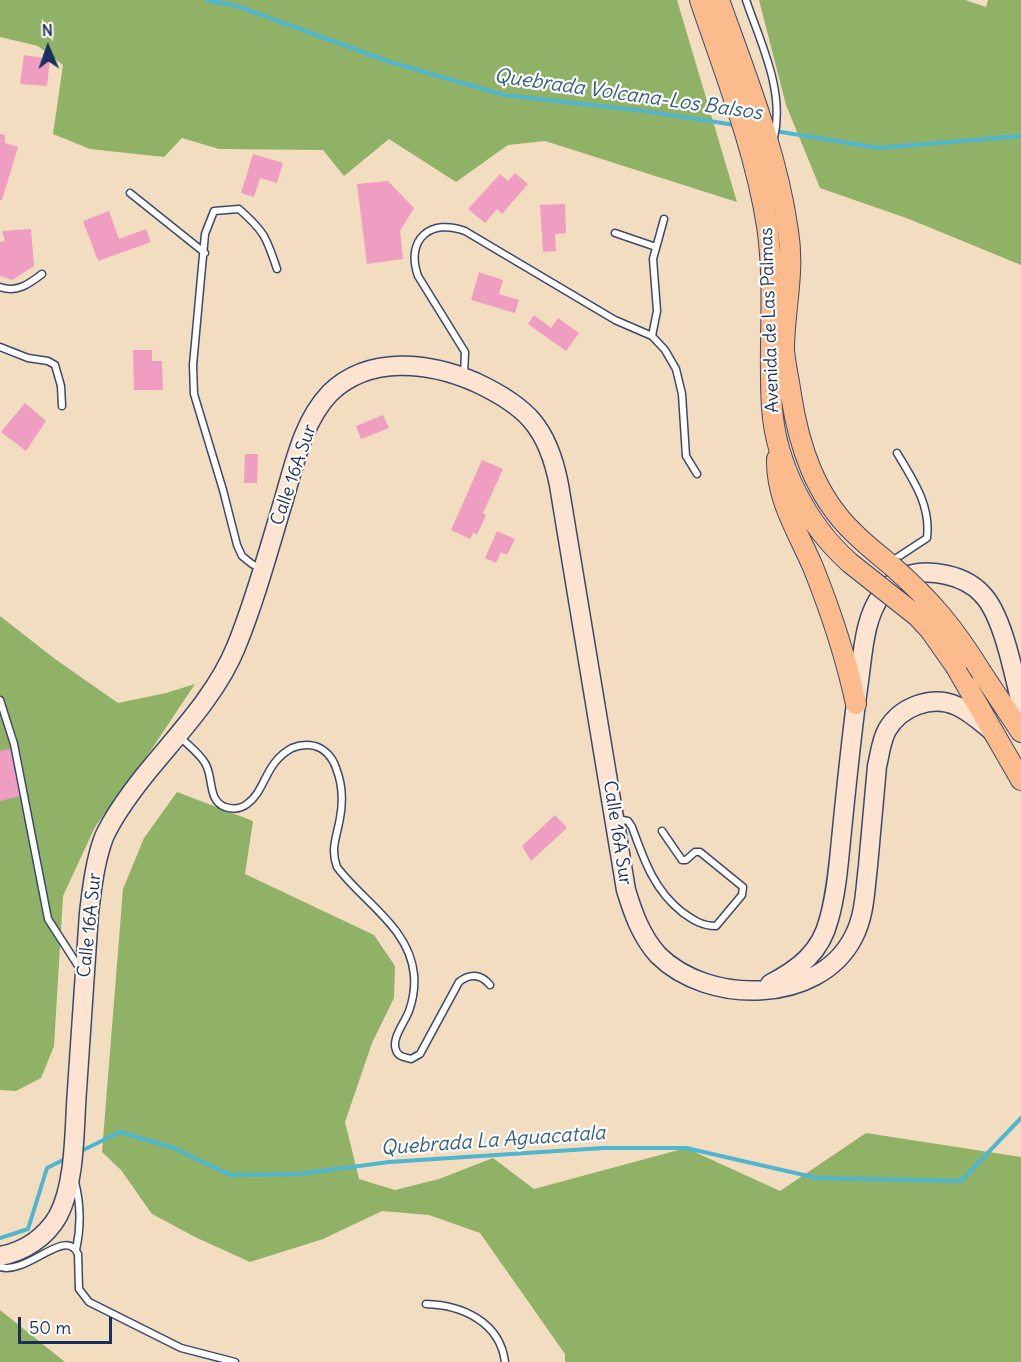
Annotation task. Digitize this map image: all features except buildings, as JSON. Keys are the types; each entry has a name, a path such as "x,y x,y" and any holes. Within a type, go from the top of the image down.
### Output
{"main road":[{"name":"Avenida de Las Palmas","path":"700,0 741,91 772,137 792,255 784,351 795,420 807,464 842,520 921,592 947,621 1021,732"},
{"name":"Avenida de Las Palmas","path":"719,0 741,91 749,150 756,169 763,207 771,272 772,409 777,438 787,469 811,519 824,537 850,563 917,615 930,630 956,667 1021,780"},
{"name":"Calle 16A Sur","path":"0,1256 19,1251 47,1232 63,1204 71,1165 75,1125 89,913 95,873 104,838 122,805 225,671 236,647 263,570 299,451 310,423 330,393 348,380 366,371 391,366 432,368 464,378 499,393 522,409 536,424 555,462 626,890 646,939 658,955 691,978 726,989 758,990 788,986 820,973 840,958 853,938 863,909 877,766 887,730 901,714 918,704 942,702 956,706 994,732"},
{"path":"777,438 776,467 784,505 820,585 847,664 856,704"},
{"name":"Calle 16A Sur","path":"758,990 789,974 804,963 818,945 829,920 840,850 856,704 868,622 881,595 900,579 921,572 958,578 971,585 983,595 992,608 1001,629 1021,704"}],"lane":[{"path":"746,0 774,87 772,137"},
{"path":"130,193 205,253"},
{"path":"263,570 242,556 237,545 194,394 192,365 205,253 205,234 214,211 239,209 266,235 277,269"},
{"path":"652,336 657,311 654,275 656,247 664,219"},
{"path":"464,378 465,352 415,268 415,248 418,241 431,230 448,226 465,231 615,320 652,336 665,350 676,369 682,394 686,456 697,474"},
{"path":"615,233 656,247"},
{"path":"0,287 17,289 42,274"},
{"path":"0,347 55,365 61,386 62,406"},
{"path":"890,564 927,538 929,523 923,502 897,453"},
{"path":"0,700 14,744 48,919 77,964 85,971"},
{"path":"177,735 207,765 216,801 230,808 247,805 277,758 296,746 305,744 315,746 330,756 336,766 341,794 340,819 333,846 333,857 337,867 400,935 413,968 415,986 409,1011 395,1042 396,1051 401,1056 411,1059 420,1054 459,982 464,977 478,976 490,985"},
{"path":"615,820 628,821 649,870 668,901 706,926 716,926 742,895 743,887 700,852 694,852 686,860 682,860 662,831"},
{"path":"71,1165 79,1198 80,1218 76,1250 79,1261 79,1289 88,1302 181,1348 235,1362"},
{"path":"0,1267 6,1269 23,1265 59,1245 69,1245 76,1250"},
{"path":"426,1304 444,1305 474,1315 497,1338 505,1362"}],"green space":[{"path":"0,0 677,0 737,202 545,141 508,145 456,182 389,139 344,176 323,150 219,149 182,138 164,157 90,149 53,134 63,65 38,46 0,37"},
{"path":"759,0 965,0 986,7 988,0 1021,0 1021,265 909,219 820,188 786,105"},
{"path":"0,616 55,659 118,703 195,684 149,753 95,827 63,896 54,1046 41,1078 16,1091 0,1090"},
{"path":"177,792 253,821 245,874 374,935 395,966 394,998 372,1043 345,1122 359,1179 395,1190 439,1179 493,1158 534,1189 686,1148 780,1191 866,1133 1021,1157 1021,1362 565,1362 565,1354 480,1233 429,1215 382,1211 323,1239 250,1262 152,1214 121,1170 102,1152 123,889 144,838"},
{"path":"0,1310 65,1362 0,1362"}],"waterway":[{"name":"Quebrada Volcana-Los Balsos","path":"207,0 237,6 390,62 504,95 644,111 735,125"},
{"name":"Quebrada Volcana-Los Balsos","path":"775,131 879,148 1021,136"},
{"name":"Quebrada La Aguacatala","path":"79,1152 120,1132 174,1148 230,1175 299,1174 389,1162 603,1148 686,1148 817,1178 961,1181 1021,1118"},
{"name":"Quebrada La Aguacatala","path":"0,1238 28,1229 47,1168 67,1158"}]}
